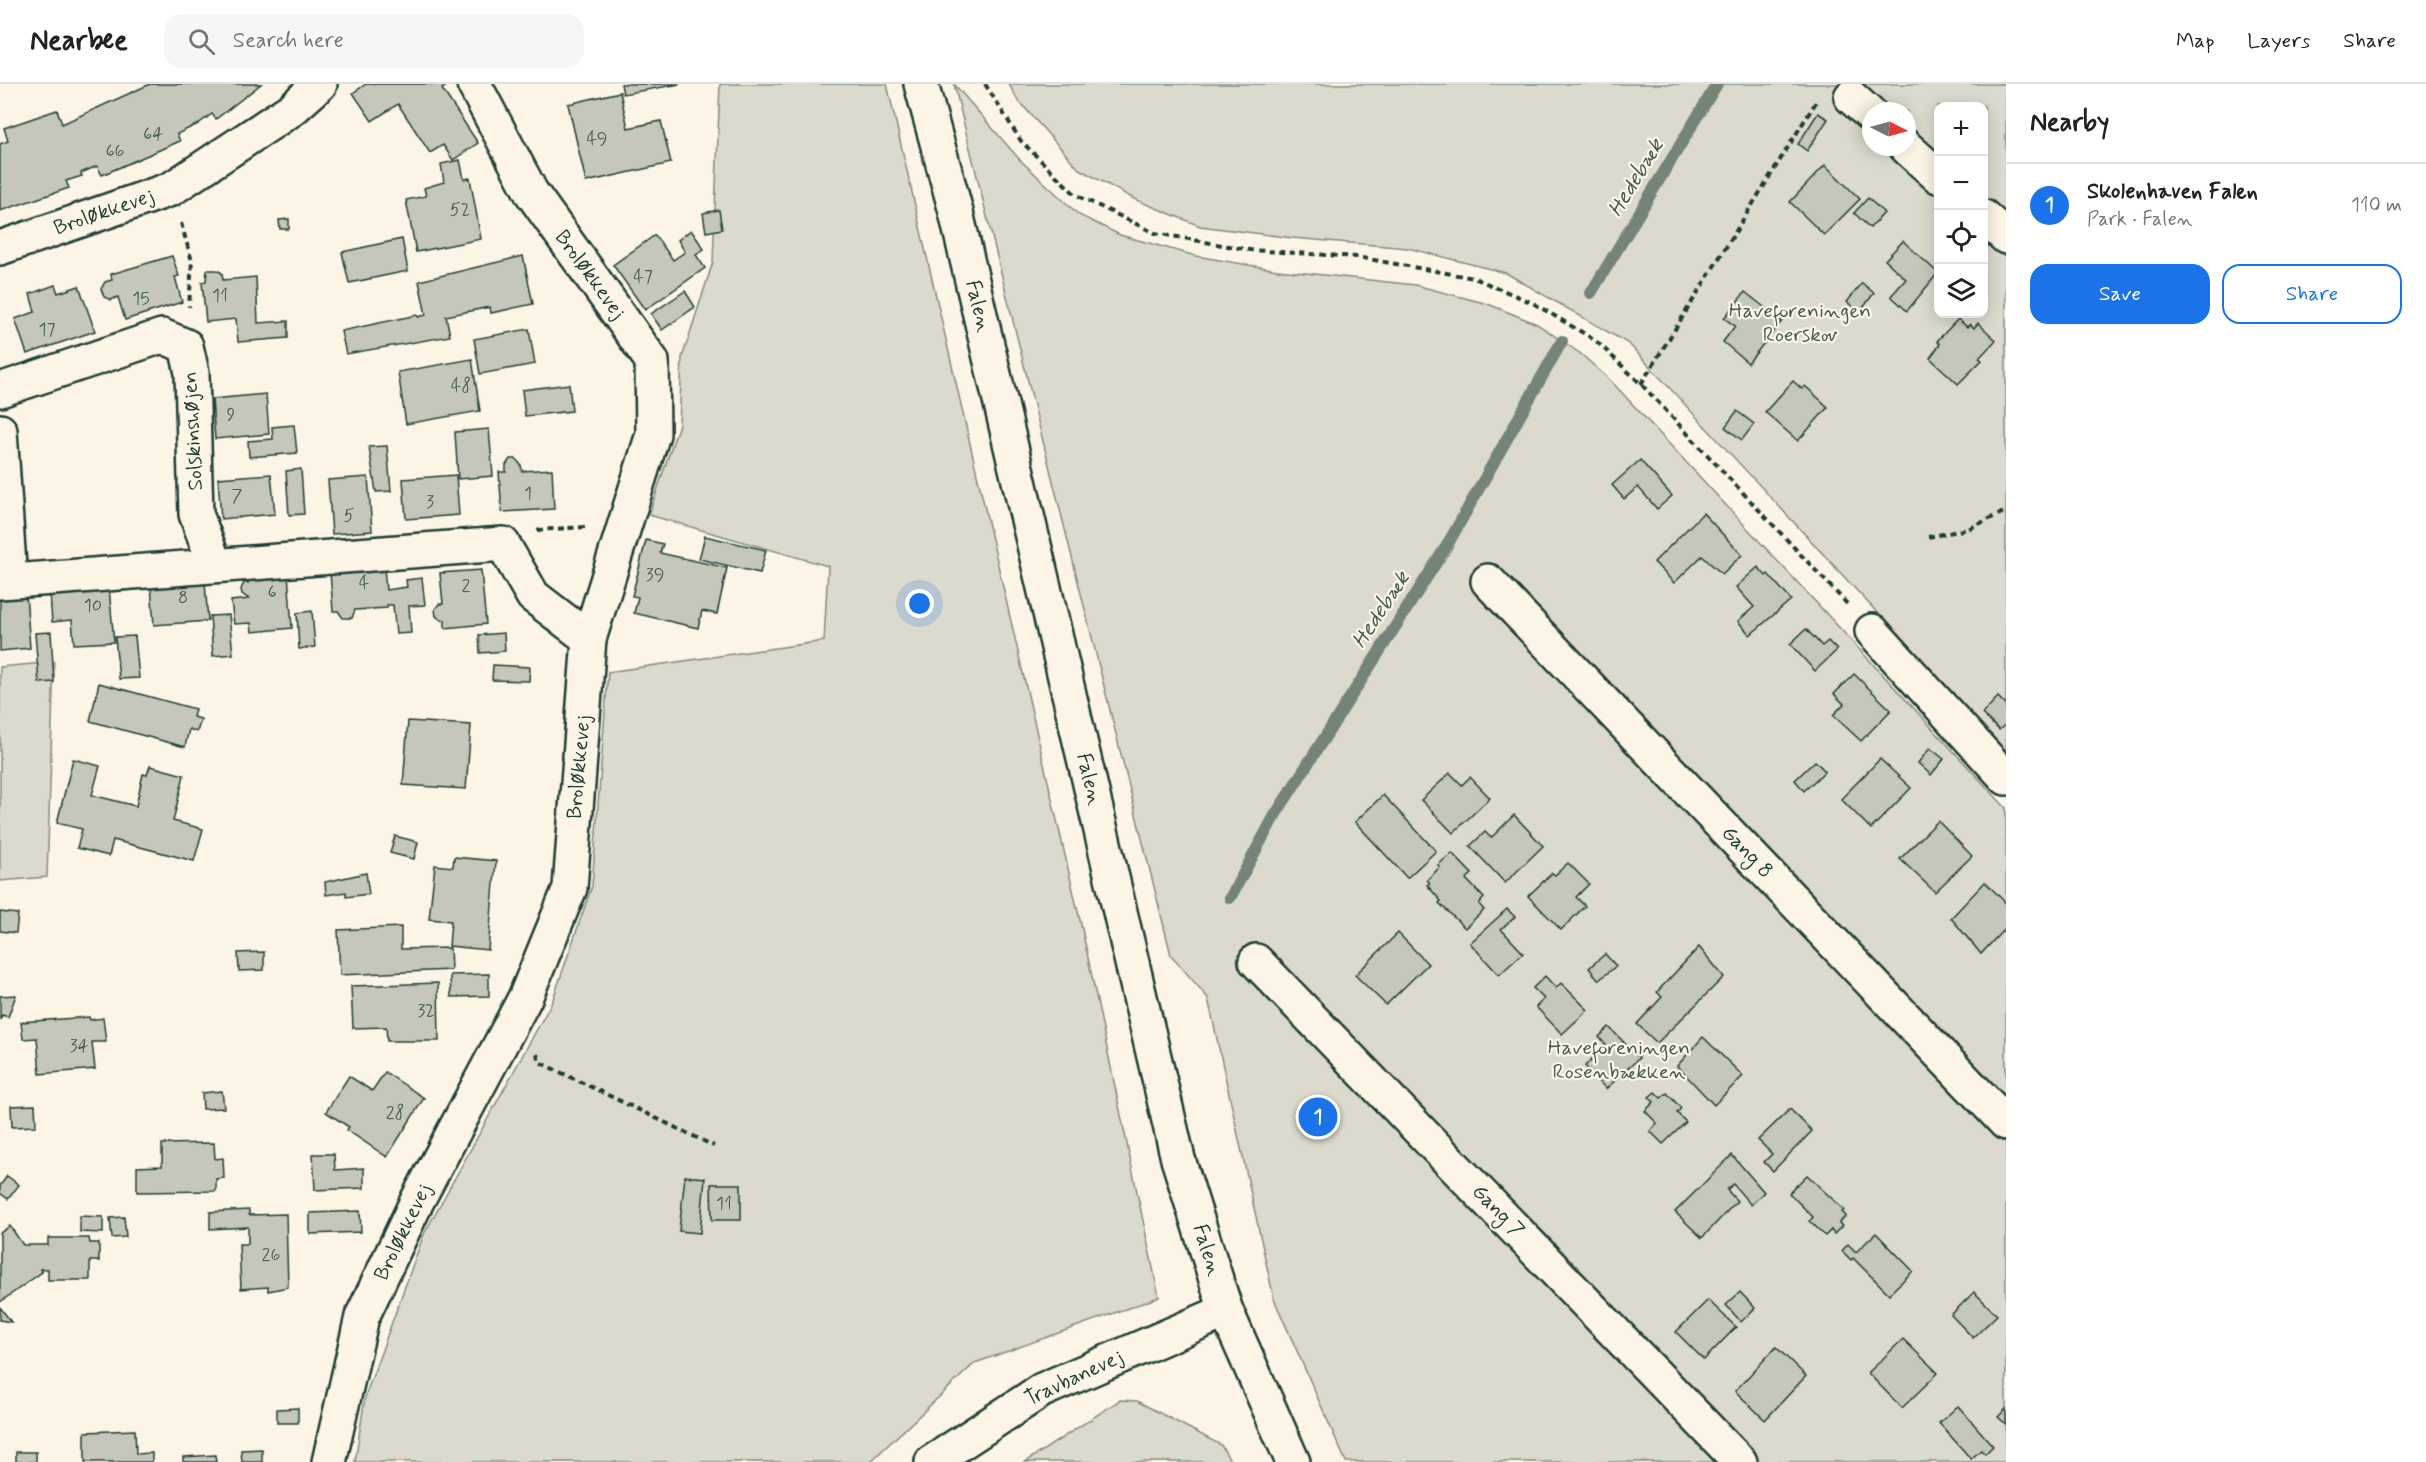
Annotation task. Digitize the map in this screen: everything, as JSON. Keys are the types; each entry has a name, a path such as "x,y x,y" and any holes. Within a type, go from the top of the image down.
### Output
{"street":[{"name":"Broløkkevej","path":"0,248 171,189 292,109 320,84"},
{"name":"Broløkkevej","path":"329,1462 362,1317 417,1201 525,998 570,888 589,639 653,434 652,362 531,192 474,84"},
{"name":"Falen","path":"921,84 956,208 1178,1159 1226,1311 1293,1462"},
{"path":"1916,156 1934,172"},
{"path":"1988,221 2006,237"},
{"name":"Solskinshøjen","path":"0,390 162,336 186,346 192,373 196,514 215,565"},
{"path":"0,431 5,582 503,544 532,596 589,639"},
{"name":"Gang 8","path":"1488,581 2006,1123"},
{"path":"1872,631 2006,778"},
{"name":"Gang 7","path":"1256,961 1740,1462"},
{"name":"Travbanevej","path":"932,1462 1042,1390 1226,1311"}],"path":[{"path":"985,84 1021,141 1076,195 1155,233 1250,250 1357,257 1474,278 1533,303 1595,340 1641,384 1872,631"},
{"path":"1641,384 1848,102"},
{"path":"171,189 192,261 186,346"},
{"path":"1928,537 1968,529 2006,511"},
{"path":"503,544 516,531 623,525"},
{"path":"525,998 539,1062 714,1146"}],"green space":[{"path":"720,84 887,84 1082,929 1159,1297 975,1363 870,1462 355,1462 365,1397 424,1234 552,1002 592,886 608,672 824,641 828,566 649,515 679,424 682,358 713,262"},
{"name":"Haveforeningen Rosenbækken","path":"954,84 1020,160 1079,215 1120,235 1196,256 1278,270 1415,285 1488,304 1537,324 1581,354 1611,381 2006,808 2006,1462 1346,1462 1274,1299 1208,998 1171,955"},
{"name":"Haveforeningen Roerskov","path":"1009,84 2006,84 2006,752 1629,344 1506,273 1408,248 1293,238 1200,226 1134,199 1079,169 1017,99"},
{"path":"54,662 47,877 0,881 0,667"},
{"path":"1120,1400 1137,1401 1221,1445 1231,1462 1025,1462"}],"building":[{"path":"150,84 261,84 216,119 212,114 177,134 180,141 102,175 97,166 81,173 82,176 66,181 69,188 0,211 0,144 8,141 4,128 57,110 62,124"},
{"path":"366,84 443,84 445,87 442,89 478,143 453,160 443,145 430,153 398,104 372,121 353,93"},
{"path":"621,84 680,84 623,94"},
{"path":"620,92 628,128 661,121 671,163 586,182 568,104"},
{"path":"1818,113 1828,119 1807,151 1798,144"},
{"path":"460,160 464,179 470,178 481,239 416,252 406,200 426,196 424,188 444,182 441,164"},
{"path":"1825,165 1860,199 1824,235 1790,202"},
{"path":"1868,198 1884,213 1870,228 1854,213"},
{"path":"719,210 722,229 706,232 703,213"},
{"path":"289,219 289,229 280,229 279,220"},
{"path":"691,230 704,249 696,255 705,268 645,310 613,265 655,235 673,260 685,252 678,240"},
{"path":"402,239 408,271 349,283 342,252"},
{"path":"1903,241 1934,269 1934,278 1907,311 1891,296 1906,279 1885,260"},
{"path":"172,256 179,276 175,277 182,302 125,320 118,297 111,300 104,297 101,289 105,282 112,280 111,274"},
{"path":"523,256 533,304 491,313 490,307 446,316 450,336 346,354 341,331 426,315 419,281"},
{"path":"207,270 217,270 222,273 223,280 256,277 258,323 288,321 288,338 238,342 236,319 206,322 202,282 206,281"},
{"path":"1862,283 1874,293 1860,312 1847,302"},
{"path":"55,285 58,293 79,286 95,331 27,354 15,319 35,312 30,294"},
{"path":"685,291 695,307 662,330 651,314"},
{"path":"1745,292 1782,321 1748,363 1723,342 1735,326 1724,318"},
{"path":"1958,319 1967,327 1970,324 1974,328 1978,323 1996,340 1979,358 1982,360 1958,384 1930,358 1940,344 1937,341"},
{"path":"529,329 535,364 480,374 474,339"},
{"path":"472,359 480,411 406,424 398,372"},
{"path":"1793,381 1802,389 1805,386 1828,407 1798,441 1765,412"},
{"path":"569,384 572,411 525,416 522,390"},
{"path":"266,394 269,434 215,439 212,399"},
{"path":"1737,411 1754,424 1742,440 1725,427"},
{"path":"294,425 297,453 249,457 248,441 273,439 272,427"},
{"path":"489,429 493,476 458,479 455,432"},
{"path":"387,446 391,491 376,492 369,447"},
{"path":"510,459 516,459 522,471 552,469 554,509 502,512 499,472 506,472 506,465"},
{"path":"1640,460 1672,496 1657,509 1638,487 1624,499 1612,485"},
{"path":"301,469 304,514 289,515 286,471"},
{"path":"271,474 275,514 221,519 218,478"},
{"path":"456,475 459,515 406,519 403,479"},
{"path":"368,477 372,531 332,534 328,480"},
{"path":"1703,513 1742,555 1722,574 1702,556 1674,583 1654,562"},
{"path":"705,536 766,550 760,573 699,559"},
{"path":"646,540 663,544 660,553 727,568 717,614 702,611 698,628 634,613 638,597 632,596"},
{"path":"384,567 386,590 407,587 406,580 422,578 425,605 409,606 411,633 396,634 393,605 387,605 387,608 355,610 352,618 343,618 338,611 333,611 330,572"},
{"path":"1758,567 1766,576 1768,574 1791,600 1750,635 1738,621 1754,607 1736,587"},
{"path":"481,570 486,624 445,628 445,620 436,616 435,609 439,604 443,604 440,573"},
{"path":"288,574 292,628 252,632 251,623 234,624 231,601 249,599 242,594 241,589 244,583 248,583 248,578"},
{"path":"205,582 208,621 154,625 151,586"},
{"path":"109,588 114,642 74,644 72,620 52,622 50,595"},
{"path":"26,594 30,648 0,651 0,596"},
{"path":"312,611 315,647 299,649 297,613"},
{"path":"229,615 233,654 213,656 210,616"},
{"path":"1806,629 1822,646 1828,641 1837,650 1815,671 1790,644"},
{"path":"51,632 54,682 39,683 35,633"},
{"path":"504,633 505,651 480,653 479,635"},
{"path":"135,636 139,678 119,679 115,637"},
{"path":"493,665 530,667 529,681 492,680"},
{"path":"1854,674 1891,710 1861,741 1833,715 1844,704 1834,694"},
{"path":"99,683 195,709 193,717 201,719 197,732 189,729 185,747 90,721"},
{"path":"1998,697 2006,705 2006,724 1999,730 1982,714"},
{"path":"408,721 471,725 466,789 403,785"},
{"path":"1930,748 1944,759 1931,775 1918,763"},
{"path":"73,759 100,766 92,795 136,806 143,774 147,775 150,766 184,775 173,821 203,829 194,861 113,840 109,856 77,848 82,829 57,823"},
{"path":"1880,759 1911,788 1871,829 1841,799"},
{"path":"1815,761 1825,771 1804,791 1795,780"},
{"path":"1450,773 1462,785 1470,777 1490,798 1453,833 1421,800"},
{"path":"1383,795 1436,851 1407,878 1355,822"},
{"path":"1514,815 1543,846 1505,883 1470,846 1485,832 1491,838"},
{"path":"1938,821 1972,856 1935,892 1900,859"},
{"path":"395,836 418,842 414,859 390,853"},
{"path":"1452,853 1472,874 1466,879 1484,898 1479,904 1484,910 1465,928 1439,903 1441,901 1427,885 1430,883 1427,880 1440,867 1438,865"},
{"path":"454,857 496,861 488,950 449,946 451,921 429,919 435,865 453,867"},
{"path":"1568,863 1589,884 1576,897 1585,906 1561,930 1528,896 1552,873 1555,875"},
{"path":"366,873 369,894 346,897 346,892 326,895 325,882"},
{"path":"1985,882 2006,903 2006,927 1981,954 1951,918"},
{"path":"1507,909 1515,917 1501,929 1523,953 1499,975 1470,943"},
{"path":"0,912 18,914 16,933 0,931"},
{"path":"401,927 401,949 450,948 451,970 340,975 338,930"},
{"path":"1398,933 1428,964 1386,1005 1355,975"},
{"path":"1699,947 1724,977 1657,1043 1637,1024 1662,997 1657,992"},
{"path":"264,952 264,970 239,971 238,953"},
{"path":"1605,954 1616,966 1599,980 1589,968"},
{"path":"489,974 489,996 451,997 450,975"},
{"path":"1545,976 1556,988 1561,983 1588,1010 1562,1034 1536,1007 1544,999 1533,988"},
{"path":"438,983 439,1041 387,1041 386,1027 353,1028 351,986"},
{"path":"16,995 8,1017 2,1015 0,1020 0,996"},
{"path":"89,1017 90,1020 103,1018 106,1042 92,1042 95,1069 40,1074 37,1038 23,1039 21,1022"},
{"path":"1609,1027 1639,1058 1606,1089 1585,1066 1606,1045 1599,1037"},
{"path":"1703,1037 1743,1076 1714,1105 1677,1066"},
{"path":"385,1072 424,1098 387,1157 347,1130 349,1127 326,1112 349,1076 372,1091"},
{"path":"222,1091 224,1108 203,1109 202,1093"},
{"path":"1655,1092 1661,1098 1667,1093 1681,1108 1677,1113 1686,1122 1663,1144 1650,1131 1657,1123 1645,1111 1654,1102 1649,1097"},
{"path":"35,1105 36,1126 12,1127 11,1106"},
{"path":"1790,1109 1812,1131 1773,1171 1764,1162 1772,1154 1758,1140"},
{"path":"214,1143 215,1159 223,1158 224,1178 216,1179 216,1191 137,1192 137,1167 162,1166 162,1144"},
{"path":"313,1154 334,1154 335,1170 364,1168 364,1188 315,1190"},
{"path":"1732,1155 1764,1192 1751,1205 1733,1184 1727,1190 1737,1201 1702,1238 1675,1212"},
{"path":"1807,1175 1844,1210 1842,1212 1846,1216 1839,1223 1842,1226 1834,1234 1831,1230 1825,1236 1810,1221 1813,1217 1789,1193"},
{"path":"7,1176 19,1185 8,1199 0,1193 0,1186"},
{"path":"685,1176 705,1178 700,1233 679,1231"},
{"path":"711,1184 741,1184 741,1220 712,1220"},
{"path":"249,1210 249,1215 286,1214 288,1287 268,1291 268,1287 241,1289 239,1244 248,1244 248,1227 210,1229 210,1212"},
{"path":"360,1211 361,1232 310,1234 310,1213"},
{"path":"80,1216 103,1217 103,1233 80,1232"},
{"path":"124,1217 126,1237 112,1238 110,1218"},
{"path":"10,1226 23,1245 48,1245 48,1238 89,1238 90,1243 99,1243 99,1261 90,1261 90,1280 48,1280 48,1269 40,1269 42,1272 0,1302 0,1233"},
{"path":"1876,1233 1913,1271 1889,1294 1853,1258 1851,1260 1842,1251 1848,1244 1856,1252"},
{"path":"1740,1292 1755,1308 1741,1322 1726,1305"},
{"path":"1974,1292 1997,1315 1973,1338 1951,1315"},
{"path":"1708,1300 1736,1327 1704,1360 1676,1332"},
{"path":"0,1307 11,1322 0,1320"},
{"path":"1903,1339 1938,1373 1902,1408 1868,1373"},
{"path":"1776,1347 1806,1376 1765,1420 1735,1391"},
{"path":"1958,1406 1993,1446 1985,1454 1981,1450 1971,1459 1939,1423"},
{"path":"298,1408 298,1423 277,1423 277,1409"},
{"path":"2006,1409 2006,1424 1998,1417"},
{"path":"135,1430 136,1454 152,1453 152,1462 85,1462 85,1432"},
{"path":"262,1449 262,1462 242,1462 241,1450"},
{"path":"16,1452 36,1452 36,1462 16,1462"},
{"path":"215,1455 216,1462 183,1462 183,1457"}],"waterway":[{"name":"Hedebæk","path":"1591,293 1717,84"},
{"name":"Hedebæk","path":"1230,898 1274,817 1446,547 1562,341"}],"place":[{"name":"Skolenhaven Falen","path":"1318,1117"}]}
